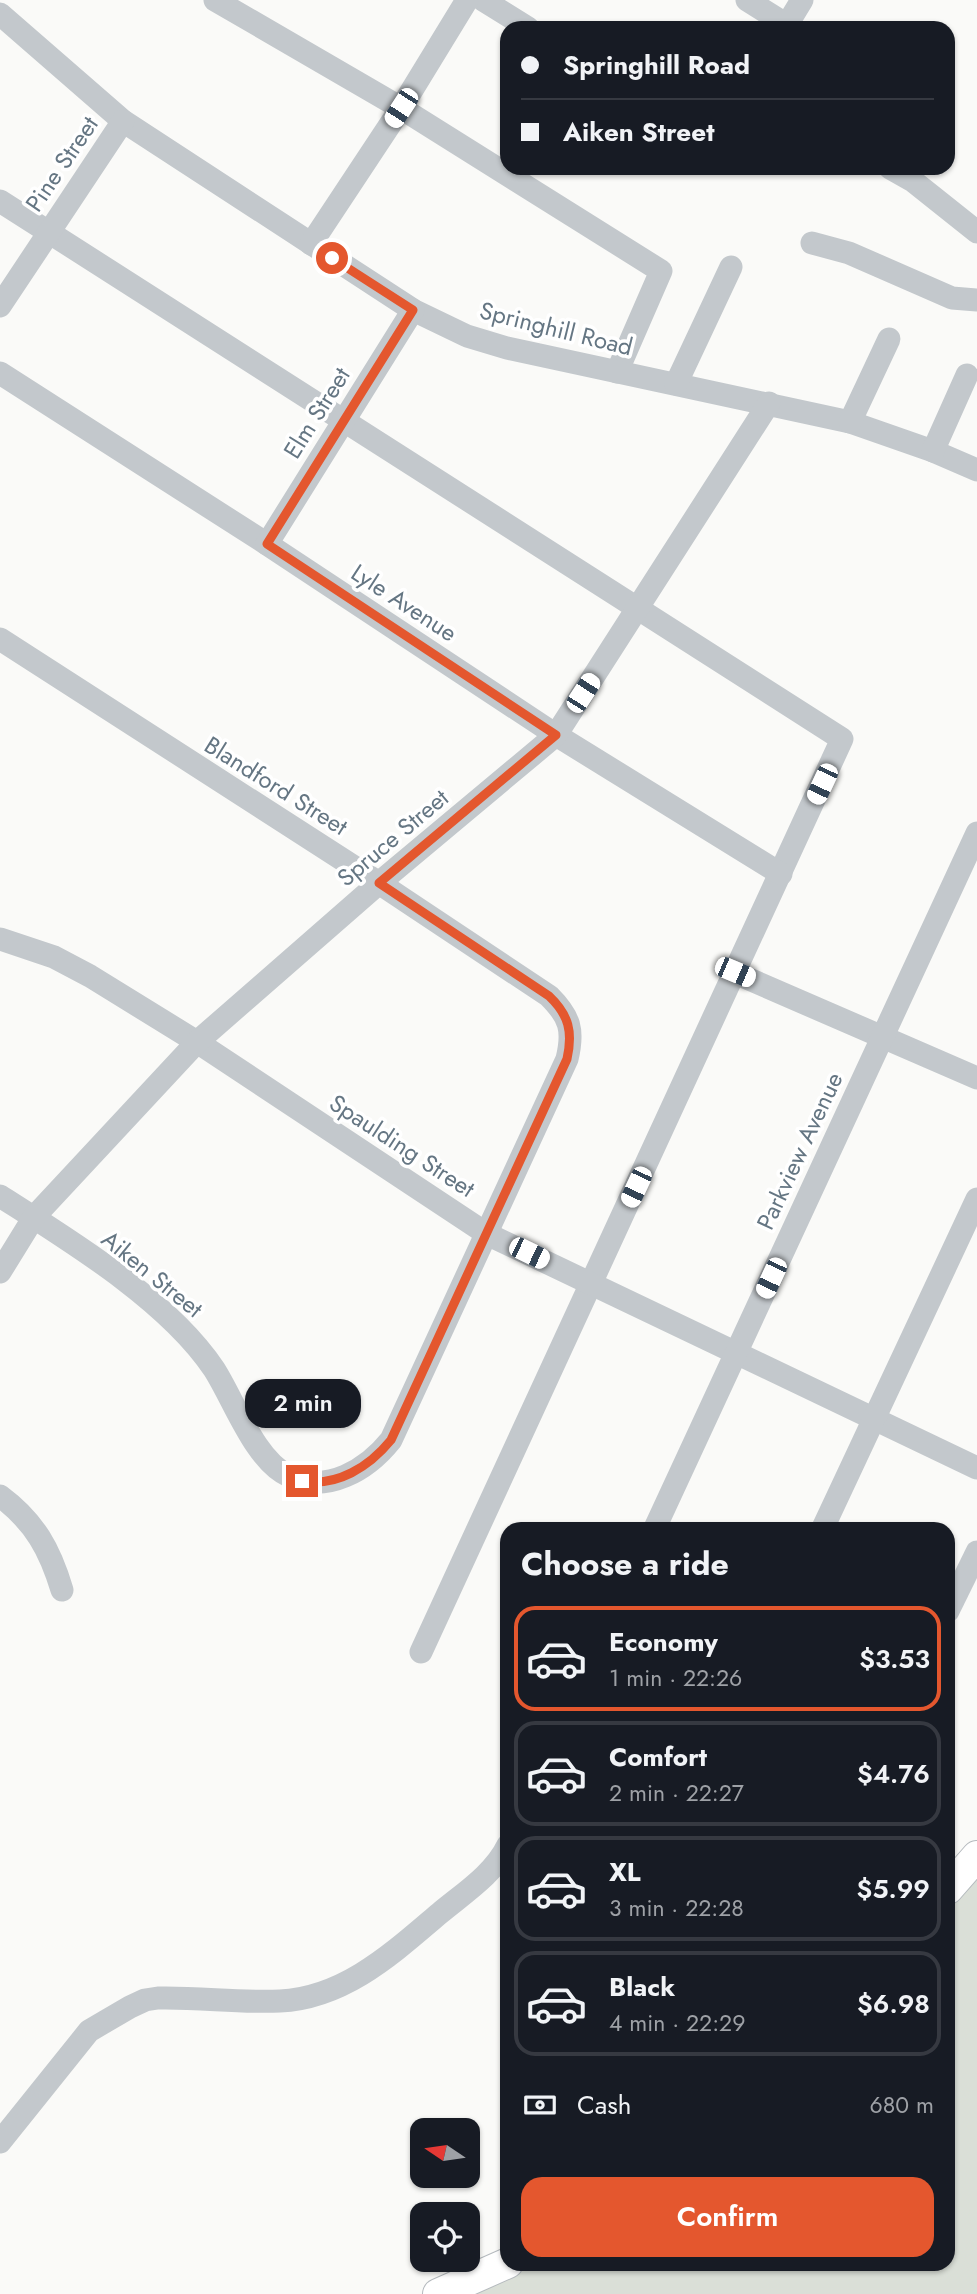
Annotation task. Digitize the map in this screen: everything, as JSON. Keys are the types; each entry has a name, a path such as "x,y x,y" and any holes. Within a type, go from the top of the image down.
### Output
{"main road":[{"path":"955,1881 977,1856"},
{"path":"438,2294 500,2267"}],"street":[{"path":"215,0 401,108 500,170"},
{"path":"311,244 401,108 467,0"},
{"path":"483,0 517,21"},
{"path":"747,0 778,21"},
{"path":"789,21 802,0"},
{"name":"Springhill Road","path":"0,14 123,121 413,310 477,340 850,422 933,451 977,470"},
{"name":"Pine Street","path":"0,306 123,121"},
{"path":"508,175 661,271 617,372"},
{"path":"902,175 977,232"},
{"path":"0,201 842,739 421,1651"},
{"path":"812,243 849,253 951,298 977,300"},
{"path":"676,384 731,267"},
{"name":"Elm Street","path":"267,544 413,310"},
{"path":"850,422 889,339"},
{"name":"Lyle Avenue","path":"0,373 267,544 556,735 781,874"},
{"path":"933,451 967,375"},
{"name":"Spruce Street","path":"0,1272 34,1217 197,1042 379,883 556,735 769,403"},
{"name":"Blandford Street","path":"0,639 379,883 549,996 563,1012 570,1029 571,1043 567,1059 487,1234"},
{"name":"Parkview Avenue","path":"658,1522 977,833"},
{"name":"Spaulding Street","path":"0,939 40,951 73,966 197,1042 487,1234 737,1351 977,1468"},
{"path":"735,972 977,1078"},
{"name":"Aiken Street","path":"0,1196 113,1272 172,1319 213,1369 265,1458 289,1476 314,1482 337,1479 356,1471 377,1456 391,1440 487,1234"},
{"path":"826,1522 977,1199"},
{"path":"0,1496 21,1514 41,1539 52,1558 62,1591"},
{"path":"955,1597 977,1552"},
{"path":"0,2142 78,2043 103,2021 145,2000 158,1997 284,2001 311,1996 339,1986 365,1973 399,1948 481,1879 500,1856"}],"shaded area":[{"path":"977,1876 977,2294 461,2294 513,2271 955,2271 955,1901"}],"route":[{"path":"302,1481 321,1482 348,1475 363,1467 391,1440 567,1059 571,1043 568,1020 549,996 379,883 556,735 267,544 413,310 332,258"}]}
